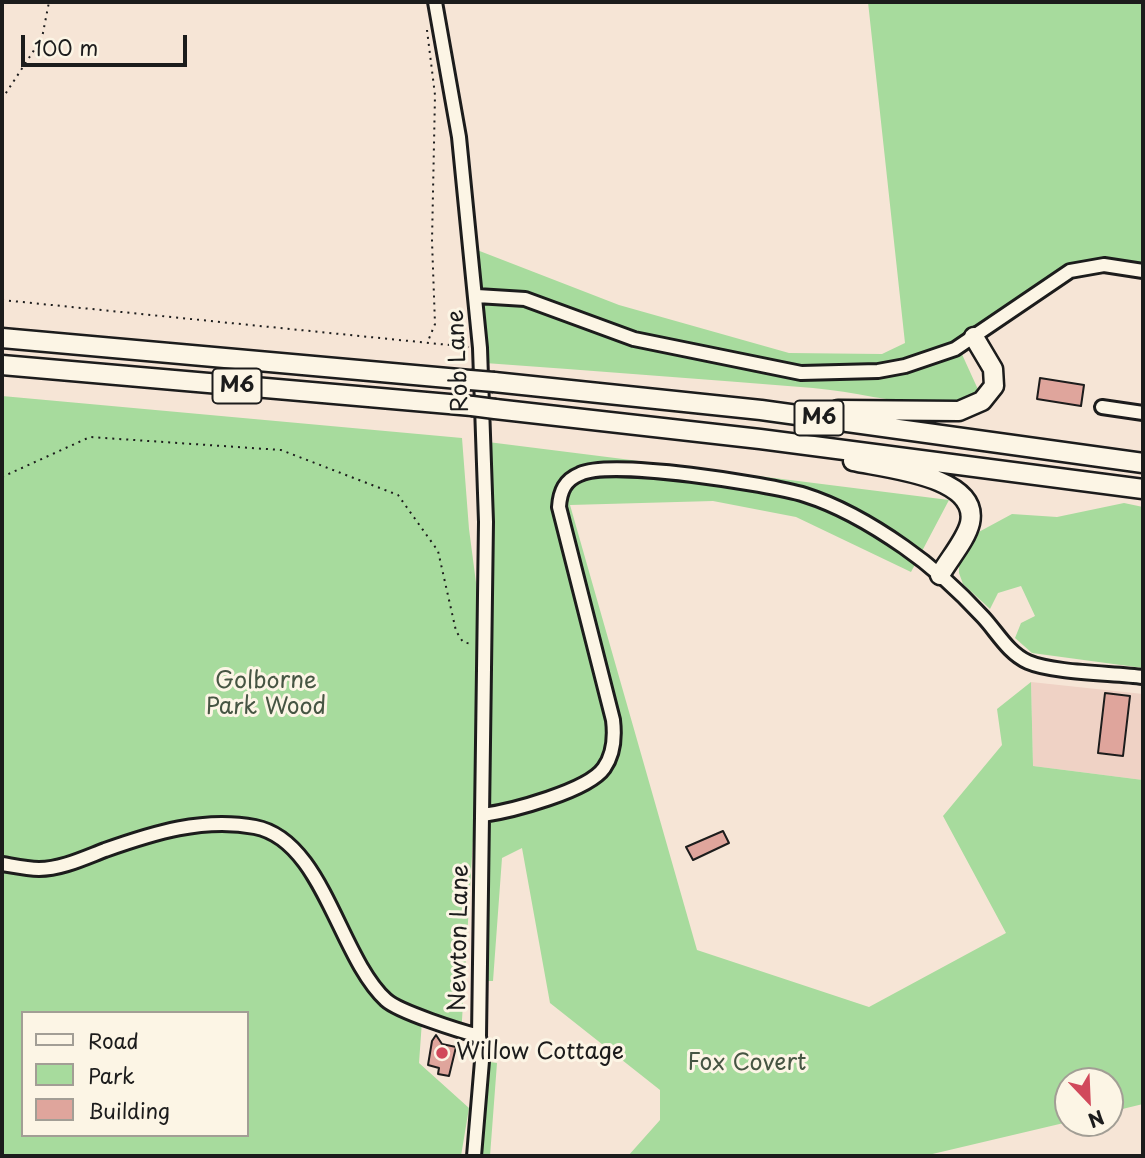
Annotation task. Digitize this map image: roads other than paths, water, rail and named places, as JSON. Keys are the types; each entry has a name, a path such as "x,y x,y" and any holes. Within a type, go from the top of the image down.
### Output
{"highway":[{"path":"761,410 959,411 982,401 994,386 993,369 974,337"},
{"name":"M6","path":"2,338 494,382 761,410 1143,463"},
{"name":"M6","path":"2,365 495,409 760,439 1143,489"},
{"path":"760,439 940,481 960,491 970,506 970,524 940,575"}],"street":[{"name":"Rob Lane","path":"435,2 459,137 477,296 486,508 483,721"},
{"path":"477,296 525,299 634,340 801,373 878,371 934,358 974,337 1070,271 1104,265 1143,271"},
{"path":"1102,407 1143,413"},
{"path":"483,815 515,811 583,783 603,769 613,744 613,720 559,507 562,488 580,473 609,468 694,476 789,491 835,507 864,522 940,575 1014,654 1029,663 1143,677"},
{"name":"Newton Lane","path":"474,1156 482,1061 483,721"},
{"path":"2,864 39,869 64,865 164,830 225,825 257,827 284,838 310,872 357,962 387,1002 450,1028 480,1036"}],"place":[{"name":"Willow Cottage","path":"442,1053"}],"park label":[{"name":"Golborne Park Wood","path":"266,695"},
{"name":"Fox Covert","path":"747,1064"}]}
